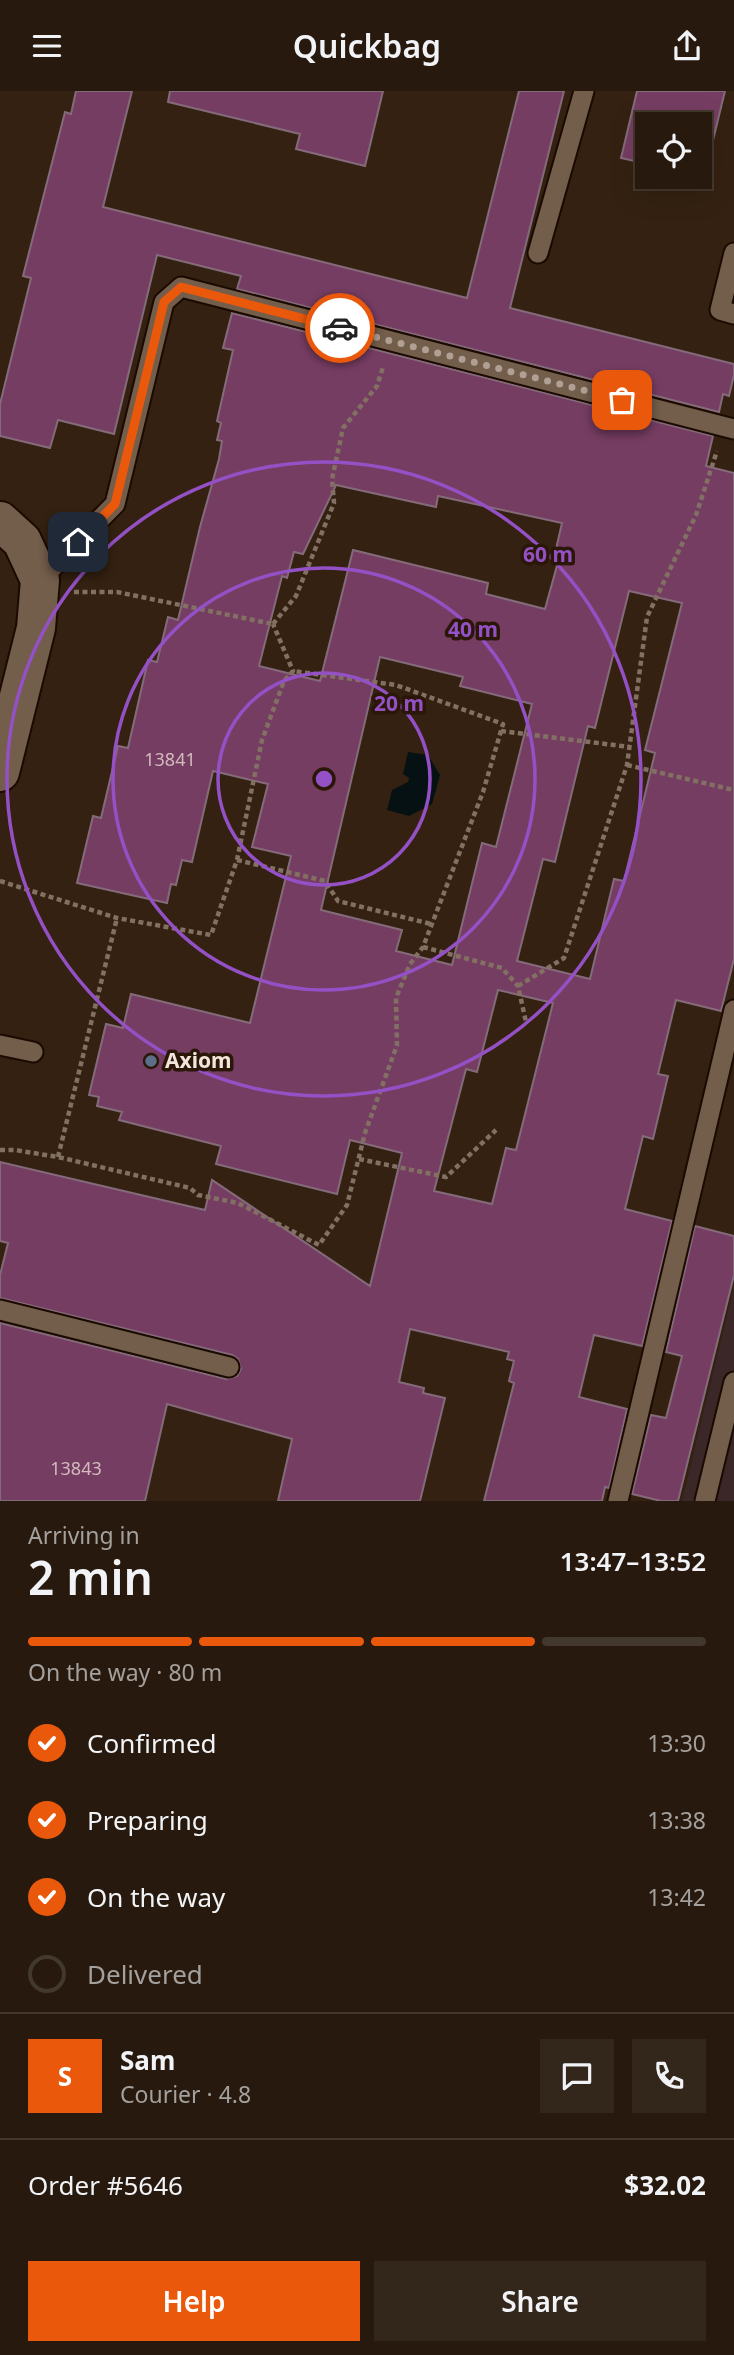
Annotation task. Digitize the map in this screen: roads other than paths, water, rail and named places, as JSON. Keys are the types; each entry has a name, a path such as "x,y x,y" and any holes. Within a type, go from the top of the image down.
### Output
{"street":[{"path":"0,521 22,541 39,586 36,628 0,772"}],"lane":[{"path":"538,253 584,91"},
{"path":"734,253 720,310 734,314"},
{"path":"39,586 115,504 164,302 181,287 729,428"},
{"path":"618,1501 734,1010"},
{"path":"0,1045 33,1052"},
{"path":"0,1310 229,1367"},
{"path":"705,1501 734,1382"}],"place":[{"name":"Axiom","path":"151,1061"}]}
